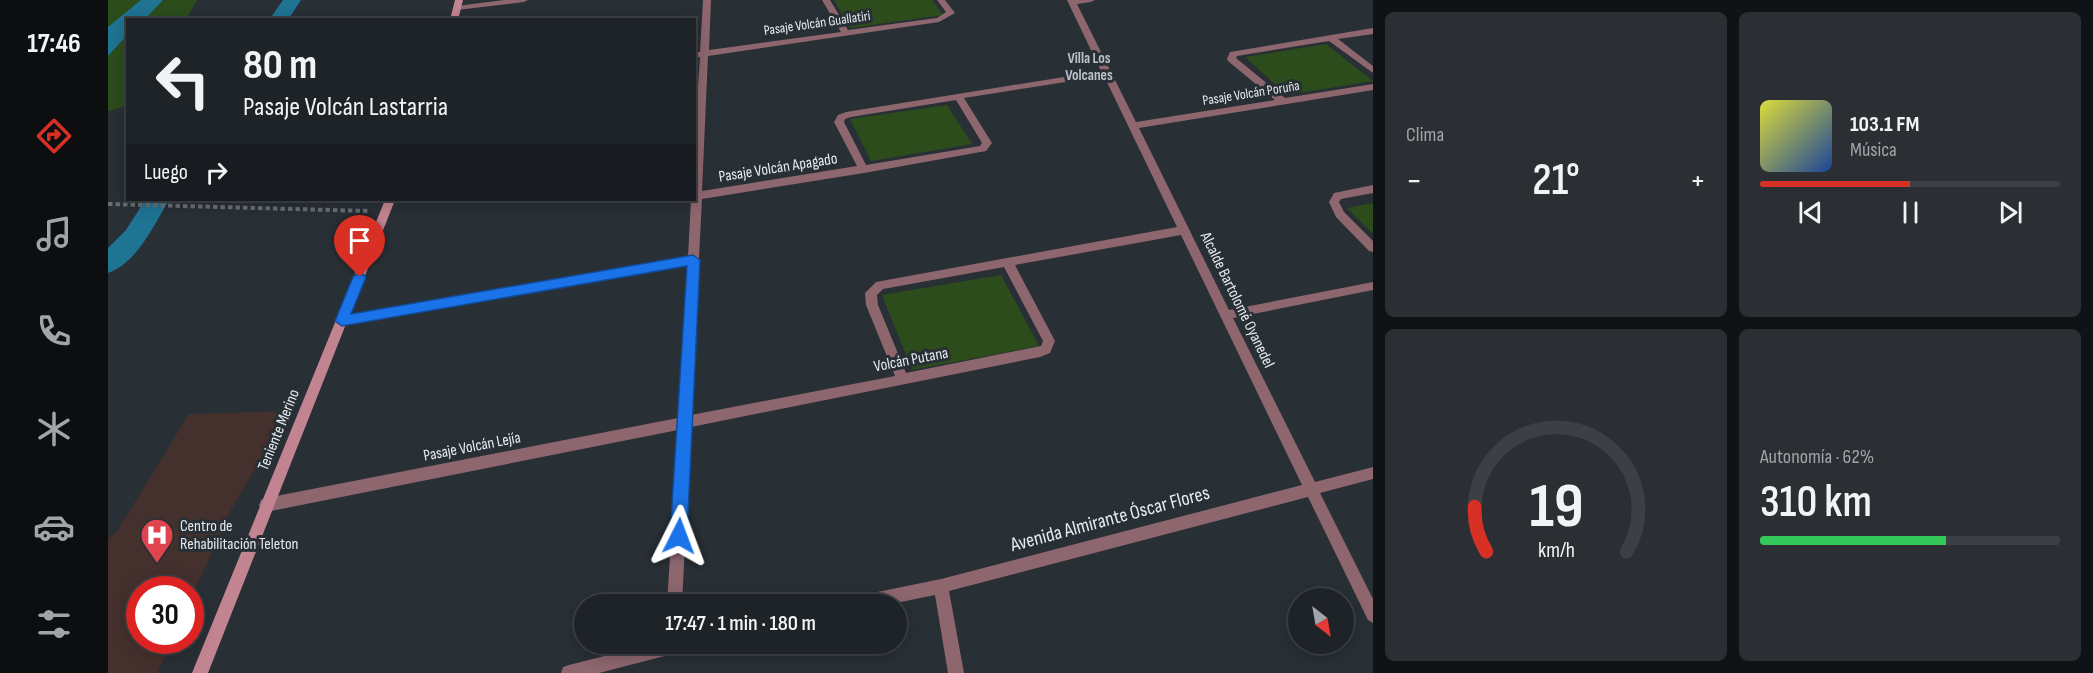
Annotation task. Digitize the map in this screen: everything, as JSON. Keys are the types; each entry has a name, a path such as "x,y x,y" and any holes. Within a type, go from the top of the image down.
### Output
{"street":[{"path":"458,4 524,0"},
{"path":"696,196 699,54 707,0"},
{"path":"826,0 845,32"},
{"name":"Pasaje Volcán Guallatiri","path":"699,54 939,20 951,13 941,0"},
{"path":"1072,1 1091,0"},
{"name":"Alcalde Bartolomé Oyanedel","path":"1072,1 1373,615"},
{"path":"1282,101 1231,58 1233,54 1239,51 1373,31"},
{"path":"1329,37 1373,70"},
{"name":"Pasaje Volcán Apagado","path":"864,170 839,122 841,117 1107,73"},
{"name":"Pasaje Volcán Poruña","path":"1133,126 1373,87"},
{"name":"Pasaje Volcán Apagado","path":"696,196 983,149 987,143 959,97"},
{"path":"1373,189 1338,196 1334,202 1340,214 1373,248"},
{"path":"676,594 696,201"},
{"name":"Teniente Merino","path":"200,673 388,205"},
{"path":"902,378 872,305 871,293 880,285 1184,231"},
{"path":"342,321 693,260"},
{"name":"Volcán Putana","path":"685,420 1036,353 1046,349 1049,341 1007,261"},
{"path":"1226,315 1373,286"},
{"name":"Pasaje Volcán Lejía","path":"266,506 685,420"},
{"name":"Avenida Almirante Óscar Flores","path":"904,594 1373,472"},
{"path":"941,586 956,673"},
{"path":"580,672 641,654"}],"path":[{"path":"108,204 199,208 388,205"}],"shaded area":[{"name":"Centro de Rehabilitación Teleton","path":"289,411 231,510 201,576 126,576 126,654 166,654 157,673 108,673 108,539 117,531 189,414"}],"green space":[{"path":"108,0 197,0 187,18 126,18 126,106 108,111 108,31 112,28 108,27"},
{"path":"834,0 932,0 943,15 850,28"},
{"path":"1326,44 1373,81 1287,95 1245,57"},
{"path":"947,105 972,144 871,161 850,119"},
{"path":"1373,203 1373,234 1347,208"},
{"path":"1001,275 1039,346 912,370 882,295"}],"water":[{"path":"141,0 163,0 146,18 126,18 126,36 108,56 108,27"}],"waterway":[{"path":"279,18 292,0"},
{"path":"108,263 135,236 156,201"}],"place":[{"name":"Centro de Rehabilitación Teleton","path":"157,564"}],"district":[{"name":"Villa Los Volcanes","path":"1089,66"}],"route":[{"path":"360,277 342,321 693,260 679,536"}]}
